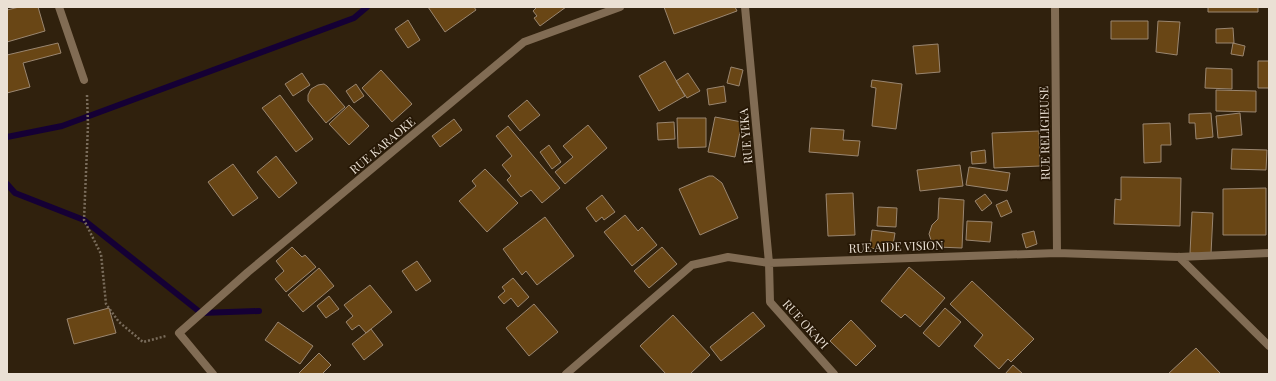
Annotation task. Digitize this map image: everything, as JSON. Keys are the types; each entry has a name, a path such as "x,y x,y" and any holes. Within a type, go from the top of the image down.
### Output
{"street":[{"path":"60,7 84,80"},
{"name":"RUE KARAOKE","path":"179,333 248,272 524,42 620,7"},
{"name":"RUE YEKA","path":"745,7 769,262"},
{"name":"RUE RELIGIEUSE","path":"1055,9 1057,253"},
{"name":"RUE AIDE VISION","path":"566,374 692,266 728,257 769,262 1057,253 1179,258 1269,252"},
{"path":"1179,258 1269,346"},
{"name":"RUE OKAPI","path":"769,262 770,302 834,374"},
{"path":"179,333 213,374"}],"path":[{"path":"88,102 84,220 101,254 106,304 119,322 143,342 179,333"}],"building":[{"path":"19,7 38,7 45,31 7,42 7,10"},
{"path":"428,7 474,7 476,10 445,32"},
{"path":"535,7 566,7 540,26 534,18 537,16 533,11 536,8"},
{"path":"664,7 735,7 737,11 674,34"},
{"path":"1208,7 1258,7 1258,12 1208,12"},
{"path":"408,20 420,40 408,48 395,29"},
{"path":"1111,21 1148,21 1148,39 1111,39"},
{"path":"1158,21 1180,22 1177,55 1156,52"},
{"path":"1233,28 1234,43 1216,43 1216,29"},
{"path":"58,43 61,53 23,63 30,87 7,93 7,55"},
{"path":"1233,43 1245,46 1243,56 1231,54"},
{"path":"938,44 940,72 916,74 913,46"},
{"path":"665,61 685,96 659,111 639,76"},
{"path":"1258,61 1269,61 1269,88 1258,88"},
{"path":"731,67 743,70 739,86 727,83"},
{"path":"1206,68 1232,69 1232,89 1205,88"},
{"path":"381,70 412,104 392,122 362,88"},
{"path":"302,73 310,85 293,96 285,84"},
{"path":"688,73 700,91 687,98 676,81"},
{"path":"872,80 902,84 896,129 872,126 876,88 871,87"},
{"path":"324,84 345,107 326,123 308,101 308,95 311,89 318,85"},
{"path":"356,84 364,96 354,103 346,91"},
{"path":"724,86 726,102 709,105 707,89"},
{"path":"1216,90 1256,91 1256,112 1216,111"},
{"path":"280,95 313,139 296,152 262,108"},
{"path":"527,100 540,115 520,131 508,116"},
{"path":"349,105 369,126 349,145 329,124"},
{"path":"1211,113 1213,137 1196,139 1195,123 1189,123 1189,114"},
{"path":"1240,113 1242,135 1218,138 1216,116"},
{"path":"715,117 742,122 735,157 708,152"},
{"path":"677,118 706,118 706,147 678,148"},
{"path":"454,119 462,130 440,147 432,136"},
{"path":"674,122 675,139 658,140 657,123"},
{"path":"1170,123 1171,145 1161,145 1161,162 1144,163 1143,124"},
{"path":"588,125 607,148 565,184 555,172 573,157 563,146"},
{"path":"508,126 560,188 542,203 531,190 521,197 507,180 511,176 502,165 512,156 496,136"},
{"path":"811,128 844,130 843,140 860,141 858,156 809,152"},
{"path":"1039,131 1040,166 994,168 992,133"},
{"path":"549,145 561,162 552,169 540,152"},
{"path":"1232,149 1267,150 1266,170 1231,169"},
{"path":"985,150 986,163 972,164 971,152"},
{"path":"276,156 297,183 279,198 257,172"},
{"path":"233,164 258,198 233,216 208,182"},
{"path":"960,165 963,186 920,191 917,170"},
{"path":"969,167 1010,173 1007,191 966,185"},
{"path":"485,169 518,203 487,232 459,201 476,186 472,181"},
{"path":"709,176 713,176 722,183 738,218 700,235 679,189"},
{"path":"1121,177 1181,178 1180,226 1114,224 1115,199 1121,200"},
{"path":"1266,188 1266,235 1223,235 1223,189"},
{"path":"853,193 855,235 828,236 826,194"},
{"path":"985,194 992,203 982,211 975,201"},
{"path":"602,195 615,212 604,220 602,217 596,222 586,208"},
{"path":"939,198 964,200 962,248 937,247 932,243 929,234 932,225 938,219"},
{"path":"1007,200 1012,212 1001,217 996,205"},
{"path":"878,207 897,208 896,227 877,226"},
{"path":"1192,212 1213,213 1211,254 1190,253"},
{"path":"625,215 638,231 642,227 657,245 632,266 604,232"},
{"path":"545,217 574,256 537,285 526,271 522,275 503,249"},
{"path":"967,221 992,222 990,242 966,240"},
{"path":"872,230 895,233 892,251 870,248"},
{"path":"1034,231 1037,244 1026,248 1022,234"},
{"path":"292,247 302,257 305,255 316,267 286,292 275,279 284,271 276,261"},
{"path":"662,247 677,264 649,288 634,271"},
{"path":"417,261 431,281 416,291 402,271"},
{"path":"909,267 945,298 920,327 905,314 901,318 881,301"},
{"path":"319,268 334,286 303,312 288,295"},
{"path":"513,278 529,297 518,307 511,298 504,304 498,297 505,291 502,287"},
{"path":"972,281 1034,339 1011,362 1008,359 999,369 974,346 983,335 950,304"},
{"path":"370,285 392,312 366,333 359,325 352,330 346,322 353,316 344,305"},
{"path":"329,296 339,309 326,318 317,306"},
{"path":"534,304 558,332 529,356 506,328"},
{"path":"109,308 116,333 74,344 67,319"},
{"path":"945,308 961,322 939,347 923,333"},
{"path":"753,312 765,326 721,361 710,347"},
{"path":"673,315 710,355 690,374 666,374 640,346"},
{"path":"851,320 876,346 856,366 830,341"},
{"path":"278,322 313,346 300,364 265,340"},
{"path":"371,329 383,345 364,360 352,344"},
{"path":"1196,348 1221,374 1168,374"},
{"path":"319,353 331,365 322,374 298,374"},
{"path":"1013,365 1023,374 1005,374"}],"waterway":[{"path":"7,137 62,126 354,18 367,7"},
{"path":"7,184 15,193 84,220 201,313 259,311"}]}
